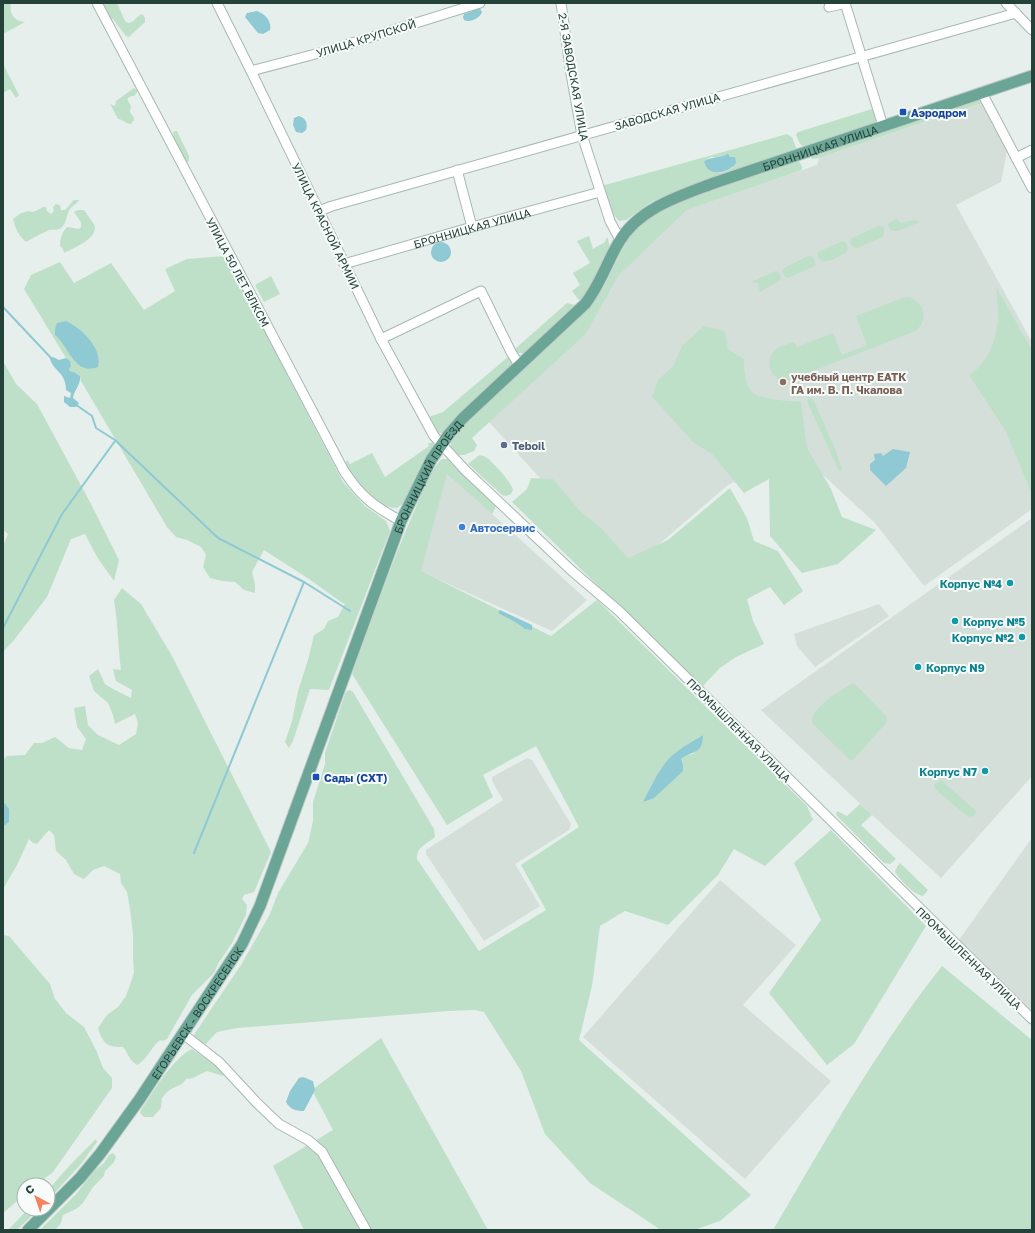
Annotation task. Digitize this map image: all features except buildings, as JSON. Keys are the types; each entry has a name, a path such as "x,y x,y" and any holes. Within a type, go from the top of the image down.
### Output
{"main road":[{"name":"БРОННИЦКАЯ УЛИЦА","path":"620,240 644,215 656,206 670,200 742,174 1032,76"},
{"name":"БРОННИЦКИЙ ПРОЕЗД","path":"313,763 401,521 431,460 463,418 585,304 598,284 620,240"},
{"name":"ЕГОРЬЕВСК - ВОСКРЕСЕНСК","path":"28,1230 80,1178 100,1154 183,1034 242,944 253,924 313,763"}],"street":[{"name":"УЛИЦА 50 ЛЕТ ВЛКСМ","path":"97,3 344,471 351,482 370,502 401,521"},
{"name":"УЛИЦА КРАСНОЙ АРМИИ","path":"216,3 251,71 381,339 427,425 442,445"},
{"name":"УЛИЦА КРУПСКОЙ","path":"251,71 323,52 480,3"},
{"name":"2-Я ЗАВОДСКАЯ УЛИЦА","path":"561,3 571,74 582,135 610,221 620,240"},
{"path":"829,7 845,3 883,126"},
{"path":"1006,3 1032,30"},
{"name":"ЗАВОДСКАЯ УЛИЦА","path":"319,211 457,170 1016,13"},
{"path":"982,93 1032,188"},
{"path":"1016,158 1032,150"},
{"path":"457,170 472,227"},
{"name":"БРОННИЦКАЯ УЛИЦА","path":"344,264 600,192"},
{"path":"381,339 480,291 519,365"},
{"name":"ПРОМЫШЛЕННАЯ УЛИЦА","path":"442,445 470,476 572,571 619,611 1032,1020"},
{"path":"183,1034 219,1062 256,1103 279,1124 308,1140 322,1152 366,1230"}],"shaded area":[{"name":"учебный центр ЕАТК ГА им. В. П. Чкалова","path":"983,103 1007,151 1001,182 956,205 1032,342 1032,509 924,586 875,523 797,451 728,485 623,575 590,533 489,422 586,334 620,273 687,210 817,165 819,158"},
{"path":"447,473 587,600 552,631 420,571"},
{"path":"1032,518 1032,776 941,878 761,710"},
{"path":"879,604 889,616 815,667 797,646 794,634"},
{"path":"527,758 532,760 571,824 569,830 515,864 540,906 484,941 426,854 426,850 503,800 492,781 492,777"},
{"path":"1032,838 1032,1011 959,940"},
{"path":"720,880 796,945 743,1005 831,1081 745,1179 583,1037"}],"green space":[{"path":"3,3 11,3 13,16 18,20 25,22 3,34"},
{"path":"102,3 117,3 125,21 128,23 132,22 141,14 145,18 145,22 129,37 126,36 113,19 110,19"},
{"path":"3,64 19,95 16,98 10,89 3,93"},
{"path":"134,88 138,91 134,96 127,99 131,106 130,112 134,118 131,124 118,119 110,104 115,106 116,101"},
{"path":"981,98 983,103 948,114 959,106"},
{"path":"872,109 875,110 878,119 873,124 807,146 801,145 796,135 798,132"},
{"path":"921,118 934,119 819,158 811,158 811,155"},
{"path":"177,131 189,156 189,161 186,162 175,142 173,132"},
{"path":"787,134 792,137 797,150 653,201 626,220 619,221 613,214 603,187 605,185","holes":["711,157 720,158 733,167 727,171 718,173 709,169 704,161"]},
{"path":"798,160 802,166 802,170 687,210 619,275 586,334 472,438 477,445 474,451 464,455 458,455 451,448 451,442 468,420 589,307 603,288 624,246 636,228 663,208 694,195"},
{"path":"74,200 79,200 70,209 63,226 60,229 49,230 26,242 21,237 13,219 21,213 28,211 33,212 46,207 47,211 51,214 54,211 53,207 56,204 60,205 61,210 65,210"},
{"path":"84,210 95,226 94,231 89,239 64,253 60,246 64,231 67,227 79,229 81,227 81,222 74,212"},
{"path":"896,218 901,223 915,220 920,222 898,231 892,231 888,224"},
{"path":"878,226 884,227 884,235 881,238 857,248 853,247 850,242 852,238"},
{"path":"589,236 593,249 605,242 607,237 609,248 597,276 580,300 572,291 580,285 573,273 590,263 577,241"},
{"path":"842,241 847,244 848,249 846,253 830,261 822,261 819,258 817,254 818,252"},
{"path":"225,256 343,482 365,506 386,521 390,531 329,690 310,689 293,741 289,748 285,742 292,721 298,691 314,635 324,629 328,621 338,617 345,604 264,550 252,572 255,584 255,593 244,590 235,582 210,578 203,567 206,555 201,547 187,540 176,537 167,527 81,381 80,376 70,371 70,362 66,358 24,289 31,275 60,262 74,283 111,263 144,310 175,291 165,269 187,259"},
{"path":"808,256 811,256 814,259 816,265 788,278 785,277 782,271 784,268"},
{"path":"776,271 780,274 781,280 760,292 758,283 751,282"},
{"path":"271,276 280,294 264,302 255,285"},
{"path":"996,287 1032,350 1032,494 1005,430 969,375 981,365 989,352 995,337 998,317"},
{"path":"910,297 919,304 924,312 923,322 916,331 793,379 781,380 771,371 770,359 774,351 781,346 794,342 797,347 833,333 842,355 867,345 856,316 903,298"},
{"path":"567,303 575,305 524,353 517,353 515,349"},
{"path":"704,326 725,331 728,349 744,359 746,381 752,392 762,397 783,401 801,402 807,448 831,489 842,517 876,530 838,564 802,573 770,536 769,479 744,493 712,454 694,443 652,397 658,380 673,366 682,346"},
{"path":"509,356 513,361 510,366 467,406 443,433 437,433 426,418 443,412"},
{"path":"3,361 16,384 37,404 91,504 119,560 114,581 97,557 85,534 71,539 47,597 3,652 3,546 8,534 3,530"},
{"path":"809,398 813,399 836,451 842,470 840,471 809,406 807,401"},
{"path":"428,443 433,443 434,446 417,475 404,502 397,508 382,504 374,499 353,478 345,464 347,460 350,464 372,453 385,477 429,446"},
{"path":"478,456 487,458 502,473 512,487 513,490 511,494 506,496 502,495 468,464"},
{"path":"442,459 448,459 496,504 492,514 447,474 421,571 551,636 597,600 807,806 813,820 765,866 734,849 718,875 668,925 625,911 600,926 592,986 579,1040 751,1195 720,1221 694,1230 661,1230 590,1183 545,1134 521,1071 484,1012 475,1010 449,1011 237,1028 217,1032 204,1046 194,1037 195,1033 241,965 270,914 278,893 308,843 313,821 313,802 325,764 325,753 347,691 350,690 353,692 434,829 435,837 418,851 417,859 479,951 546,910 521,865 579,827 536,746 483,775 493,797 447,825 352,674 399,548 424,489 438,463","holes":["703,735 693,754 686,755 681,759 644,802 654,780 667,762 692,741"]},
{"path":"531,478 553,479 580,511 601,528 628,558 668,540 730,488 747,518 754,541 778,551 803,591 784,605 770,587 747,599 753,621 764,644 736,657 720,668 702,687 512,502 527,489"},
{"path":"122,588 141,604 172,656 271,852 254,892 244,895 242,899 247,905 246,915 232,943 218,964 214,973 192,995 167,1039 163,1041 160,1040 144,1060 137,1065 130,1059 123,1047 113,1047 106,1044 101,1037 98,1028 107,1015 118,1007 126,996 134,973 133,934 130,909 127,892 121,883 120,874 104,866 93,870 84,879 74,874 66,860 56,851 54,835 49,830 37,844 33,843 29,839 17,865 3,889 3,827 9,822 3,801 3,760 7,756 25,755 34,743 42,743 55,737 69,748 82,750 86,739 77,727 74,708 85,706 88,725 98,735 119,745 136,734 138,723 135,714 115,724 108,703 94,691 89,676 98,669 105,684 131,698 132,690 116,681 113,669 121,670 114,600"},
{"path":"851,684 855,684 886,716 887,719 886,723 853,760 850,760 812,723 816,711 827,700"},
{"path":"941,780 976,811 975,814 971,817 967,816 936,790 934,786"},
{"path":"860,804 872,815 861,825 896,859 890,864 884,863 836,815 837,811 847,816"},
{"path":"831,830 926,926 854,1044 827,1065 769,993 821,920 794,863"},
{"path":"900,863 928,890 923,896 915,893 908,887 895,872"},
{"path":"3,935 9,936 50,984 55,999 66,1013 84,1027 96,1050 103,1068 112,1078 112,1088 53,1172 46,1177 16,1177 16,1202 3,1213"},
{"path":"942,966 1032,1040 1032,1230 773,1230 874,1062 918,997"},
{"path":"381,1038 488,1230 304,1230 273,1166 333,1130 312,1090"},
{"path":"192,1049 218,1067 225,1075 223,1076 207,1071 193,1078 186,1079 182,1084 166,1093 162,1098 161,1108 153,1117 144,1117 140,1113 141,1110 157,1085 178,1060"},
{"path":"96,1139 97,1142 81,1164 56,1191 56,1181"},
{"path":"113,1153 116,1157 114,1162 105,1171 104,1176 93,1187 83,1203 76,1209 63,1215 61,1223 55,1230 40,1230 53,1217 56,1217 56,1214 77,1193 94,1171 104,1163 109,1155"},
{"path":"20,1217 31,1217 17,1230 8,1230"}],"water":[{"path":"480,8 482,12 477,18 469,21 464,20 464,14"},
{"path":"257,11 265,16 270,24 270,30 263,34 258,33 245,17 247,13"},
{"path":"299,116 307,123 306,130 302,133 296,132 293,125 294,118"},
{"path":"728,154 730,157 735,157 736,163 728,170 723,172 713,172 706,166 704,161"},
{"path":"441,242 448,245 451,252 448,259 441,262 434,259 431,252 434,245"},
{"path":"66,321 78,328 90,340 97,353 99,360 98,367 90,369 78,364 55,335 57,323"},
{"path":"53,357 59,360 66,358 70,361 70,371 80,376 73,398 79,403 76,407 70,407 64,402 64,396 70,398 71,393 66,390 64,379 54,367 50,359"},
{"path":"893,449 910,452 906,468 886,486 870,470 870,464 875,460 874,454 881,453 883,456"},
{"path":"500,610 532,625 532,630 525,629 498,613"},
{"path":"703,735 703,741 699,749 681,759 683,771 654,798 643,802 657,775 667,761 682,748"},
{"path":"3,801 9,809 9,822 3,827"},
{"path":"303,1077 313,1081 315,1090 304,1111 298,1111 289,1106 286,1102 290,1091 299,1078"}],"waterway":[{"path":"3,307 52,359"},
{"path":"75,404 92,416 96,428 115,440 218,538 304,582 350,611"},
{"path":"3,628 62,514 115,441"},
{"path":"194,853 304,582"}],"place":[{"name":"Аэродром","path":"903,112"},
{"name":"учебный центр ЕАТК ГА им. В. П. Чкалова","path":"783,382"},
{"name":"Teboil","path":"504,445"},
{"name":"Автосервис","path":"462,527"},
{"name":"Корпус №4","path":"1010,583"},
{"name":"Корпус №5","path":"955,621"},
{"name":"Корпус №2","path":"1022,637"},
{"name":"Корпус N9","path":"918,667"},
{"name":"Корпус N7","path":"985,771"},
{"name":"Сады (СХТ)","path":"316,777"}]}
